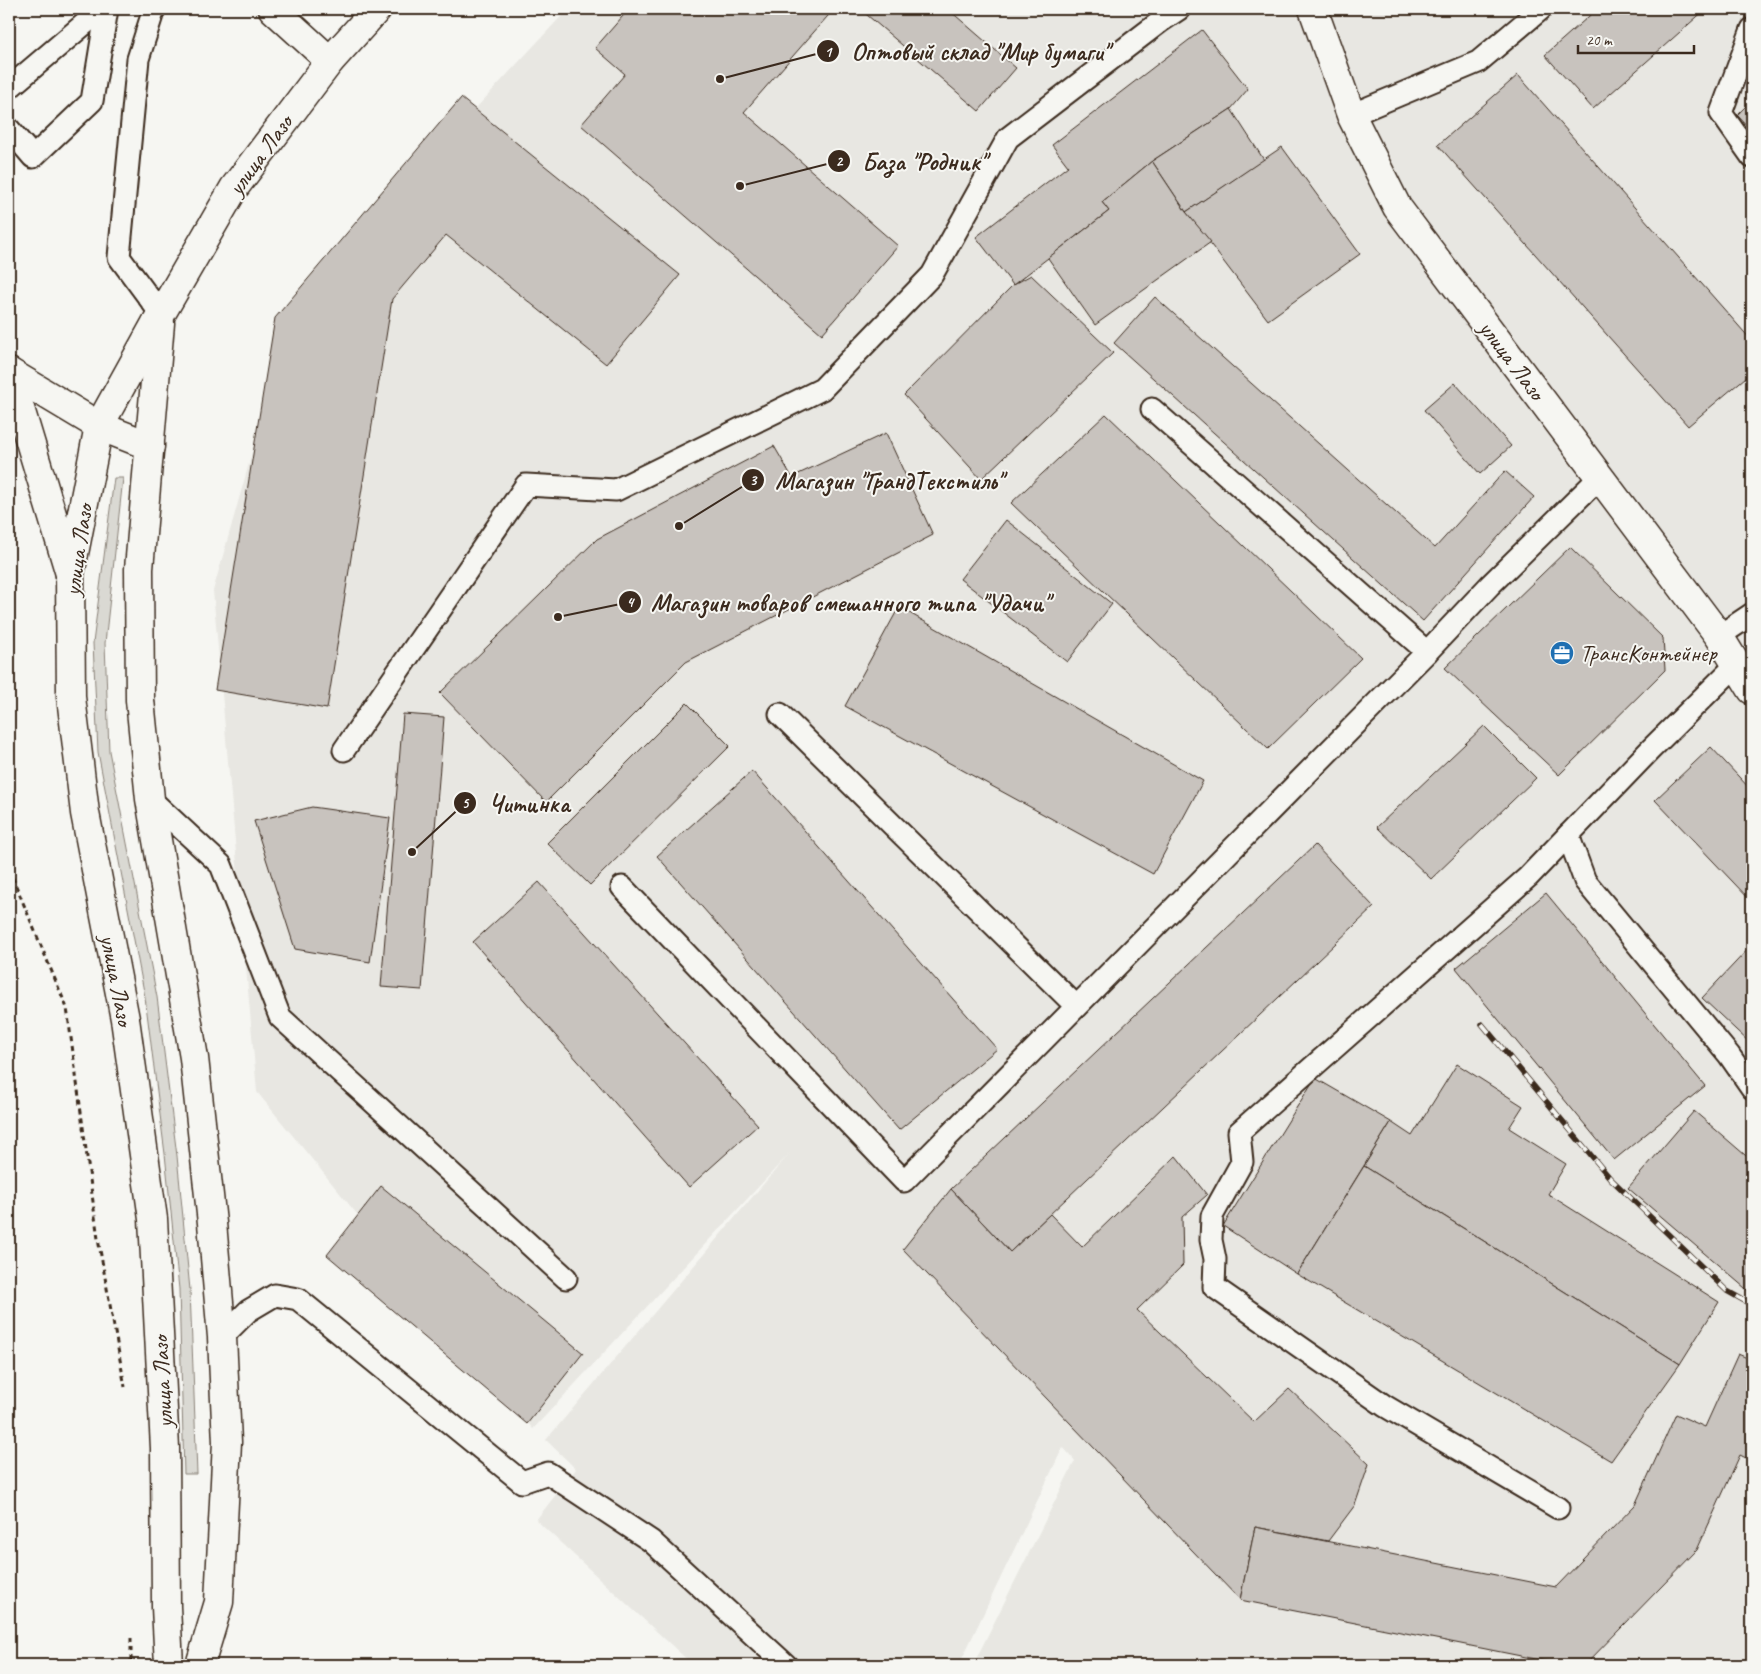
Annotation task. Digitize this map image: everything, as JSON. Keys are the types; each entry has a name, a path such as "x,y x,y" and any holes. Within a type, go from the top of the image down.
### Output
{"main road":[{"path":"273,9 330,61"},
{"name":"улица Лазо","path":"169,1665 166,1607 165,1448 152,1219 125,1019 83,803 71,697 70,574 99,426 234,188 330,61 377,9"},
{"name":"улица Лазо","path":"1314,9 1351,115 1397,207 1719,636 1752,690"},
{"name":"улица Лазо","path":"161,314 139,578 140,700 150,799 194,1058 222,1337 227,1442 218,1602 200,1665"},
{"path":"9,372 99,426 150,446"},
{"path":"9,372 70,574"}],"lane":[{"path":"9,88 102,9"},
{"path":"9,129 34,157 92,101 107,9"},
{"path":"154,9 138,59 119,257 161,314"},
{"path":"344,750 526,485 616,490 822,389 932,275 1008,138 1179,9"},
{"path":"1351,115 1478,62 1541,9"},
{"path":"1752,29 1721,113 1752,157"},
{"path":"1152,409 1427,652"},
{"path":"622,888 904,1181 1427,652 1490,585 1600,477"},
{"path":"1719,636 1752,614"},
{"path":"1558,1508 1385,1406 1214,1287 1216,1259 1211,1240 1212,1216 1242,1162 1239,1132 1528,877 1651,749 1737,664"},
{"path":"780,714 1076,1006"},
{"path":"150,799 221,865 280,1016 566,1278"},
{"path":"1568,835 1586,881 1729,1055 1752,1088"},
{"path":"222,1337 248,1311 275,1295 298,1299 522,1482 548,1473 651,1541 786,1665"}],"path":[{"path":"9,869 67,1008 98,1239 126,1393"},
{"path":"131,1636 131,1665"}],"shaded area":[{"path":"568,9 1752,9 1752,1665 973,1665 1075,1461 1063,1447 959,1665 693,1665 536,1520 576,1469 546,1440 789,1154 533,1429 257,1092 213,591 294,304"},
{"path":"114,478 123,478 105,643 109,751 157,997 177,1156 190,1290 197,1474 184,1474 179,1289 165,1154 145,997 98,752 93,643"}],"building":[{"path":"629,9 834,9 744,112 898,246 822,334 581,125 625,74 595,48"},
{"path":"860,9 948,9 1016,68 979,111"},
{"path":"1597,9 1706,9 1593,109 1545,55"},
{"path":"1202,30 1248,89 1231,109 1152,161 1102,202 1109,211 1013,285 976,237 1068,166 1052,145"},
{"path":"1518,75 1752,341 1752,372 1688,426 1438,145"},
{"path":"461,98 680,275 606,364 446,235 392,299 327,709 215,690 275,318"},
{"path":"1752,100 1752,131 1737,115"},
{"path":"1231,109 1264,160 1186,212 1152,161"},
{"path":"1282,147 1360,254 1268,320 1186,212"},
{"path":"1152,161 1186,212 1211,242 1095,325 1048,258 1109,211 1102,202"},
{"path":"1031,275 1113,353 981,479 904,395 1013,285"},
{"path":"1155,297 1435,548 1505,471 1534,497 1423,621 1114,343"},
{"path":"1455,383 1511,446 1480,474 1424,410"},
{"path":"1106,414 1361,658 1268,749 1011,503"},
{"path":"886,433 933,535 686,662 546,802 440,693 597,539 774,446 792,477"},
{"path":"1006,520 1112,604 1067,662 960,579"},
{"name":"ТрансКонтейнер","path":"1570,547 1663,638 1665,670 1559,775 1445,668"},
{"path":"899,607 1203,781 1153,874 845,706"},
{"path":"687,703 730,746 590,885 547,843"},
{"path":"403,714 444,717 422,990 381,987"},
{"path":"1484,726 1536,778 1431,879 1377,827"},
{"path":"1711,747 1752,791 1752,902 1655,800"},
{"path":"752,771 997,1049 899,1130 657,856"},
{"path":"312,807 390,818 370,962 295,949 254,821"},
{"path":"1315,845 1374,907 1010,1252 951,1189"},
{"path":"539,882 758,1125 689,1187 473,942"},
{"path":"1546,893 1705,1086 1614,1160 1456,968"},
{"path":"1752,945 1752,1045 1702,998"},
{"path":"1457,1064 1523,1106 1509,1128 1566,1164 1548,1194 1719,1302 1680,1364 1364,1166 1391,1122 1412,1136"},
{"path":"1315,1078 1391,1122 1297,1274 1223,1226"},
{"path":"1694,1111 1752,1161 1752,1294 1628,1188"},
{"path":"1176,1156 1207,1195 1182,1217 1183,1265 1137,1310 1254,1422 1289,1389 1369,1464 1355,1505 1328,1541 1255,1527 1240,1600 903,1249 951,1189 1010,1252 1050,1214 1082,1247"},
{"path":"1364,1166 1680,1364 1611,1461 1297,1274"},
{"path":"381,1186 583,1353 527,1424 327,1255"},
{"path":"1738,1354 1752,1360 1752,1461 1740,1455 1697,1550 1585,1665 1566,1665 1240,1600 1255,1527 1556,1587 1635,1505 1676,1414 1705,1427"}],"railway":[{"path":"1482,1024 1610,1178 1727,1291 1752,1305"}],"place":[{"name":"Оптовый склад \"Мир бумаги\"","path":"720,79"},
{"name":"База \"Родник\"","path":"740,186"},
{"name":"Магазин \"ГрандТекстиль\"","path":"679,526"},
{"name":"Магазин товаров смешанного типа \"Удачи\"","path":"558,617"},
{"name":"ТрансКонтейнер","path":"1562,653"},
{"name":"Читинка","path":"412,852"}]}
